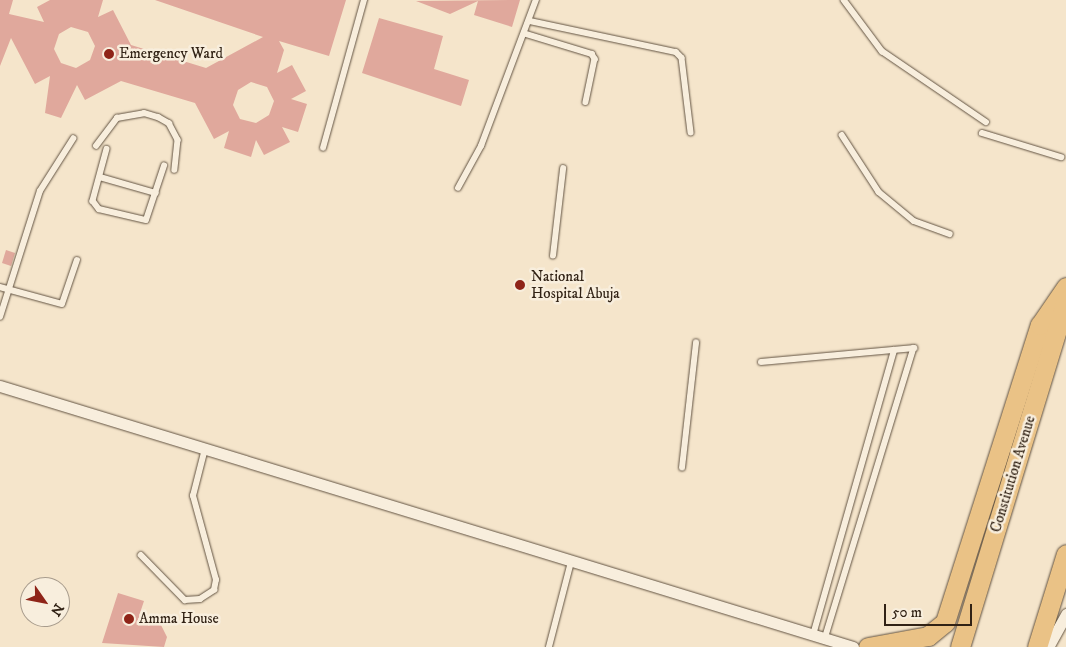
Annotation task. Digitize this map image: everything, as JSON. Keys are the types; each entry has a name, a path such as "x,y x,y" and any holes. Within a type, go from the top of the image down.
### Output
{"main road":[{"path":"868,647 928,636 945,622 1040,326 1066,287"},
{"name":"Constitution Avenue","path":"960,647 1066,302"},
{"path":"1037,647 1066,554"}],"street":[{"path":"0,386 853,647"},
{"path":"1048,647 1066,614"}],"lane":[{"path":"323,148 364,0"},
{"path":"458,188 481,146 526,34 536,0"},
{"path":"844,0 882,51 986,122"},
{"path":"530,21 676,52 682,58 691,132"},
{"path":"526,34 592,54 595,59 586,102"},
{"path":"96,146 117,118 144,112 158,116 169,123 178,140 175,170"},
{"path":"982,133 1061,157"},
{"path":"842,136 879,192 914,220 950,234"},
{"path":"0,317 40,191 73,139"},
{"path":"108,149 94,201 99,209 143,221 149,217 164,166"},
{"path":"553,256 563,169"},
{"path":"100,177 156,193"},
{"path":"0,287 62,304 77,260"},
{"path":"682,468 696,343"},
{"path":"761,362 784,362 914,348 825,640"},
{"path":"813,636 894,350"},
{"path":"141,555 185,600 200,599 214,590 216,580 193,496 205,449"},
{"path":"549,647 572,562"}],"building":[{"path":"0,0 13,0 9,14 44,22 37,7 50,0 103,0 98,17 113,10 131,45 206,68 263,37 155,0 346,0 329,56 279,41 284,50 277,73 292,65 306,91 291,99 307,104 298,132 282,127 290,142 264,155 256,140 251,157 224,148 229,131 214,139 195,103 121,81 85,100 77,85 61,118 45,113 50,76 35,84 11,38 0,66","holes":["71,27 88,32 95,46 90,60 76,68 61,63 54,49 59,34","251,82 267,87 274,101 269,115 256,123 240,119 233,105 238,90"]},
{"path":"520,0 512,27 474,15 478,1 450,14 416,1"},
{"path":"379,18 443,36 434,69 469,80 461,106 362,73"},
{"path":"6,250 15,253 11,266 2,263"},
{"name":"Amma House","path":"118,593 144,601 139,616 160,623 167,637 164,647 102,643"}],"place":[{"name":"Emergency Ward","path":"109,54"},
{"name":"National Hospital Abuja","path":"520,285"},
{"name":"Amma House","path":"129,619"}]}
